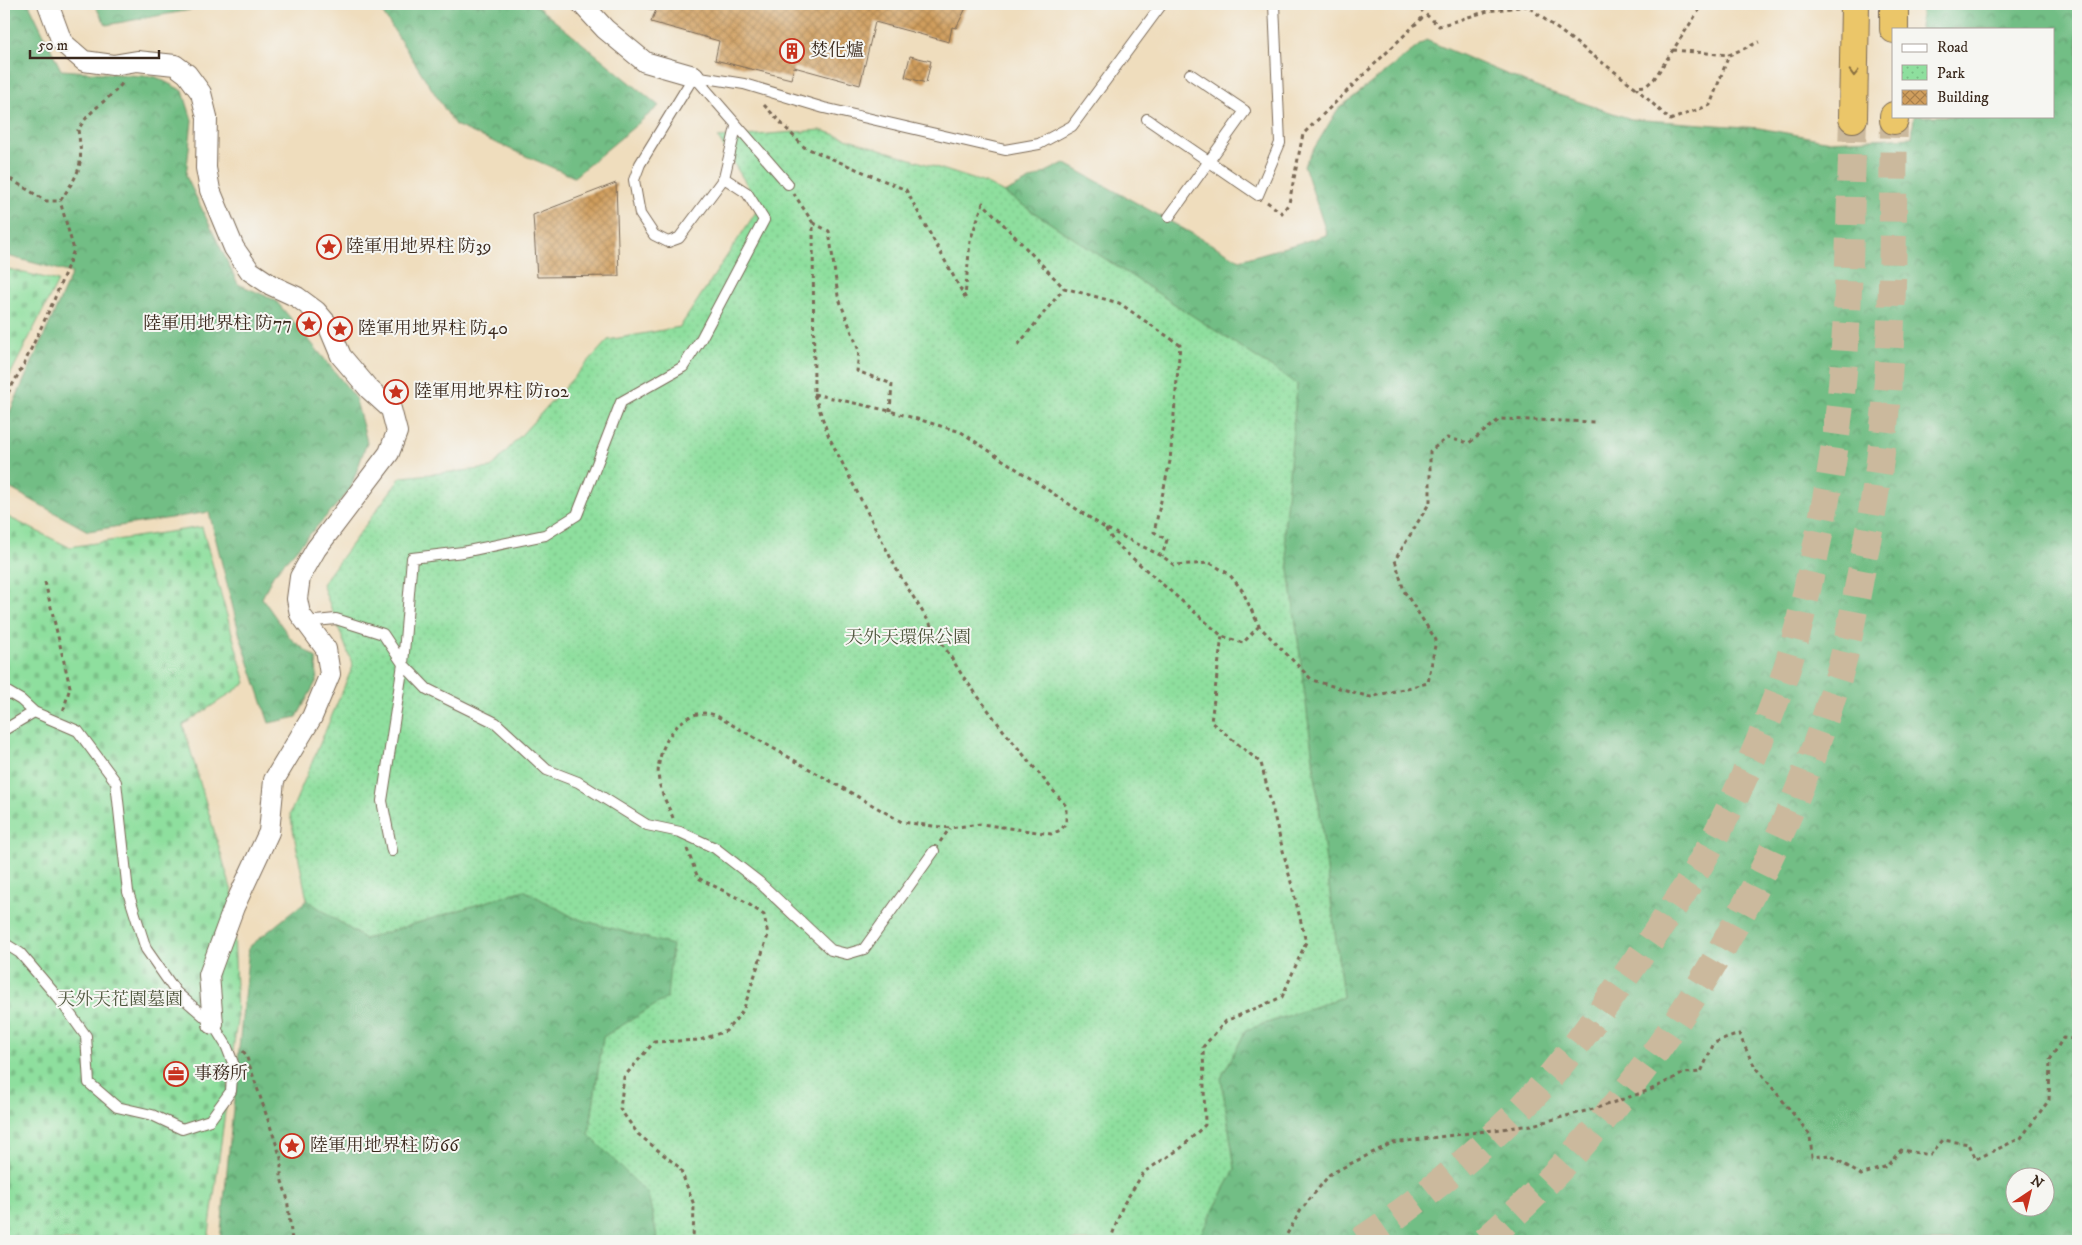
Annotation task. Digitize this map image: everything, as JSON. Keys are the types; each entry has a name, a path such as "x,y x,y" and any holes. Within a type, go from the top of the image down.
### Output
{"highway":[{"path":"1894,4 1894,28"},
{"path":"1853,118 1855,15"}],"street":[{"path":"48,4 62,42 84,61 113,64 137,62 175,65 188,74 201,93 207,117 206,168 210,190 234,248 250,271 271,285 297,296 316,311 328,325 341,356 370,389 391,409 397,432 389,453 316,549 300,577 297,599 304,622 326,649 330,674 312,717 274,780 269,832 234,907 209,975 213,1024"},
{"path":"582,4 605,29 645,62 694,76"}],"lane":[{"path":"694,76 744,84 824,108 1005,150 1039,144 1072,126 1162,4"},
{"path":"1147,119 1258,195 1280,143 1274,4"},
{"path":"1169,218 1245,111 1190,74"},
{"path":"694,76 736,127 788,184"},
{"path":"694,76 640,164 634,180 640,214 654,235 668,242 679,238 724,178 736,127"},
{"path":"392,852 382,801 403,664 412,558 463,552 544,535 577,515 621,402 683,367 701,338 764,220 747,193 724,178"},
{"path":"304,622 336,619 383,634 403,664 428,689 496,723 548,770 578,782 647,825 680,832 715,848 759,882 831,950 846,954 864,949 934,851"},
{"path":"4,690 34,712 78,731 116,782 128,892 146,949 176,992 213,1024 226,1045 233,1063 231,1091 210,1120 182,1129 152,1115 118,1107 90,1083 86,1036 60,1000 20,953 4,943"},
{"path":"4,730 34,712"}],"path":[{"path":"1414,4 1425,16 1439,26 1488,11 1527,6 1635,87 1670,120 1710,105 1729,55"},
{"path":"1635,87 1646,86 1654,79 1701,7 1708,4"},
{"path":"1258,195 1282,213 1289,203 1304,134 1425,16"},
{"path":"1673,50 1729,55 1759,42"},
{"path":"60,201 78,175 82,154 78,130 86,117 118,88 137,62"},
{"path":"744,84 804,147 906,190 965,297 970,241 983,203 1064,288 1119,303 1180,345 1170,461 1154,532 1167,540 1162,556"},
{"path":"4,175 46,201 60,201"},
{"path":"788,184 813,223 829,231 838,296 859,350 857,371 892,384 890,411"},
{"path":"4,400 29,355 74,250 60,201"},
{"path":"693,1241 694,1204 680,1168 638,1134 620,1108 624,1077 654,1042 700,1040 726,1031 743,1011 768,935 764,915 744,901 698,878 659,782 662,755 670,735 682,722 692,715 704,712 715,715 902,822 950,828 981,824 1051,834 1061,830 1066,824 1066,806 1003,730 962,675 900,574 829,437 814,394 813,223"},
{"path":"1018,345 1064,288"},
{"path":"814,394 890,411 961,432 1105,528 1162,556 1174,565 1210,563 1229,574 1242,590 1259,626 1312,680 1370,697 1428,683 1436,640 1404,591 1395,560 1430,502 1430,451 1447,438 1469,443 1500,419 1597,422"},
{"path":"1105,528 1114,542 1222,636 1243,644 1259,626"},
{"path":"45,582 70,687 60,723"},
{"path":"1110,1241 1123,1205 1144,1172 1182,1148 1205,1125 1203,1047 1226,1021 1282,998 1306,942 1261,763 1211,722 1222,636"},
{"path":"1283,1241 1300,1210 1330,1174 1392,1143 1532,1125 1597,1108 1650,1090 1684,1073 1701,1072 1714,1043 1739,1034 1752,1062 1810,1136 1812,1157 1830,1155 1861,1175 1887,1166 1901,1150 1930,1155 1943,1140 1969,1144 1976,1159 2021,1138 2049,1100 2050,1060 2063,1038 2074,1039 2078,1035"},
{"path":"241,1048 246,1054 281,1158 281,1178 287,1197 292,1241"}],"green space":[{"path":"4,4 29,4 61,70 156,77 183,91 192,120 186,176 238,284 275,300 355,397 367,442 350,490 273,575 262,598 291,639 316,658 317,680 297,717 269,723 240,636 209,512 88,531 4,485 4,425 72,273 4,255"},
{"path":"94,4 247,4 207,7 106,25"},
{"path":"377,4 534,4 659,106 574,177 455,125"},
{"path":"1922,4 2078,4 2078,1241 1197,1241 1235,1169 1221,1078 1246,1030 1343,997 1284,530 1297,384 1004,193 1064,163 1240,260 1327,235 1304,165 1338,109 1426,40 1541,89 1631,119 1759,128 1830,141 1912,137 1914,118 2054,118 2054,28 1920,28"},
{"name":"天外天環保公園","path":"821,130 985,183 1004,193 1297,384 1284,530 1343,997 1246,1030 1221,1078 1235,1169 1197,1241 658,1241 648,1194 589,1135 603,1037 667,998 672,945 575,918 524,890 365,939 307,900 290,814 353,666 322,584 401,477 491,468 608,340 680,327 760,206 718,138"},
{"path":"4,268 58,281 4,387"},
{"name":"天外天花園墓園","path":"4,515 69,547 202,527 246,683 183,725 233,895 237,1021 208,1241 4,1241"},
{"path":"524,890 575,918 673,945 668,998 603,1037 589,1135 648,1194 658,1241 220,1241 249,947 307,900 365,939"}],"building":[{"name":"焚化爐","path":"647,4 968,4 956,28 952,27 949,42 875,22 860,85 794,67 791,79 715,60 719,41 651,22 656,10 645,8"},
{"path":"910,56 931,61 926,83 905,77"},
{"path":"616,183 619,276 537,277 533,215"}],"tunnel":[{"path":"1360,1241 1421,1198 1440,1182 1515,1115 1548,1080 1620,984 1692,878 1729,810 1750,763 1779,691 1794,645 1817,546 1833,460 1841,395 1846,326 1853,118"},
{"path":"1485,1241 1546,1183 1603,1120 1655,1053 1701,983 1743,910 1780,834 1812,755 1839,675 1845,651 1868,537 1879,468 1888,381 1890,338 1894,120"}],"place":[{"name":"焚化爐","path":"792,51"},
{"name":"陸軍用地界柱 防39","path":"329,247"},
{"name":"陸軍用地界柱 防77","path":"309,324"},
{"name":"陸軍用地界柱 防40","path":"340,329"},
{"name":"陸軍用地界柱 防102","path":"396,392"},
{"name":"事務所","path":"176,1074"},
{"name":"陸軍用地界柱 防66","path":"292,1146"}]}
